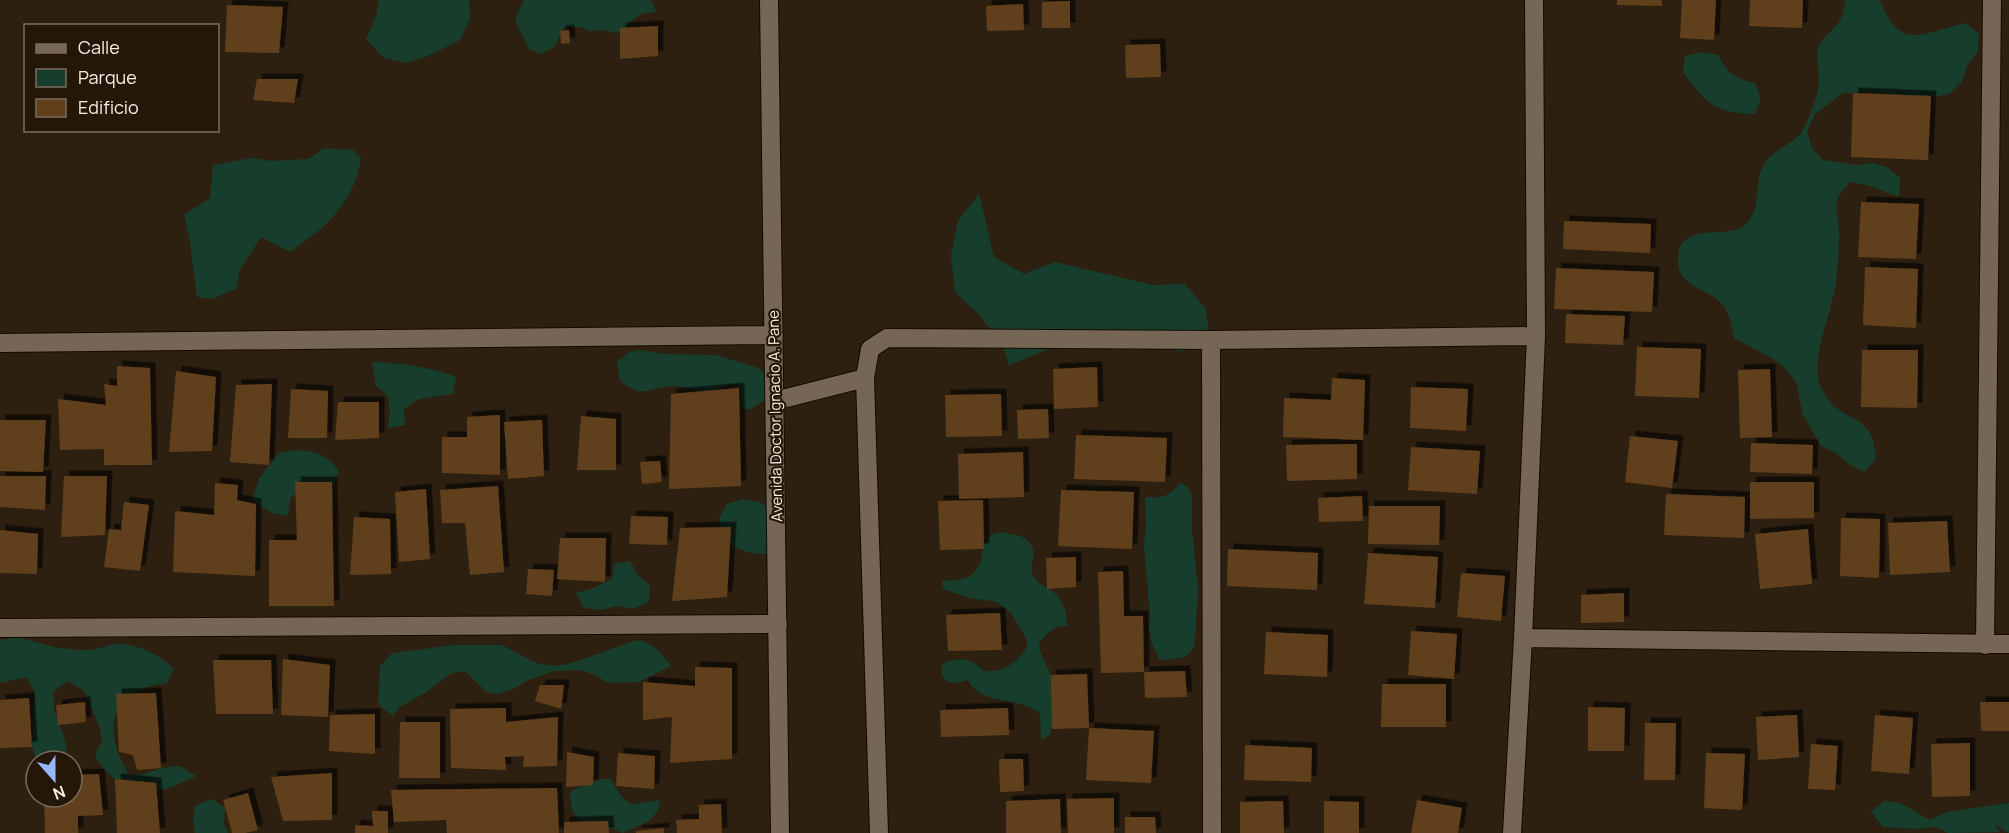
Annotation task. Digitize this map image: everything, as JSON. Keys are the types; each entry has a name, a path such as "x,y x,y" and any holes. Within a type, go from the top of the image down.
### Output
{"street":[{"name":"Avenida Doctor Ignacio A. Pane","path":"769,0 780,833"},
{"path":"1512,833 1536,336 1534,0"},
{"path":"1985,645 1992,0"},
{"path":"0,343 774,334"},
{"path":"879,833 865,378 870,350 887,339 1211,340 1536,336"},
{"path":"1211,340 1212,833"},
{"path":"775,401 865,378"},
{"path":"0,628 778,624"},
{"path":"1523,638 2009,644"}],"green space":[{"path":"379,0 469,0 470,19 460,40 430,55 407,63 384,58 366,39 376,16"},
{"path":"524,0 651,0 656,12 645,13 637,17 625,32 590,31 580,27 564,27 554,47 541,54 529,49 515,20"},
{"path":"1846,0 1880,0 1888,17 1904,33 1924,34 1965,23 1979,34 1978,51 1968,64 1962,82 1949,94 1922,99 1870,92 1843,93 1814,115 1807,132 1812,148 1823,160 1856,165 1872,163 1887,167 1900,178 1899,197 1867,185 1851,182 1840,194 1837,204 1839,236 1837,276 1819,348 1818,372 1825,395 1840,411 1864,425 1874,443 1876,459 1864,472 1821,446 1803,415 1796,382 1785,368 1770,357 1734,338 1730,320 1722,304 1687,281 1678,267 1681,245 1688,238 1697,234 1740,228 1752,216 1763,166 1772,155 1795,139 1803,130 1818,90 1817,54 1819,46 1839,22"},
{"path":"1701,52 1718,55 1725,67 1733,74 1755,83 1761,99 1755,114 1720,108 1698,92 1683,72 1685,56"},
{"path":"324,148 353,150 361,158 352,189 336,213 316,233 290,252 261,237 240,270 236,289 212,299 197,297 184,215 210,198 213,165 252,158 271,161 309,159"},
{"path":"979,194 994,257 1024,274 1055,262 1153,285 1185,284 1206,309 1210,343 1178,352 1149,338 1081,336 1009,365 1002,343 979,315 955,292 951,255 958,221"},
{"path":"638,350 666,354 716,355 758,368 766,373 765,400 749,410 741,406 742,396 739,388 731,384 707,391 676,386 647,391 635,390 620,380 617,362 629,352"},
{"path":"372,362 415,366 456,377 453,394 419,399 404,409 405,425 388,428 390,413 388,396 376,386"},
{"path":"295,450 315,453 329,460 339,471 334,486 318,483 302,487 290,499 288,516 271,513 252,500 259,479 279,453"},
{"path":"1181,483 1188,487 1192,494 1192,528 1198,589 1195,639 1193,649 1185,657 1168,660 1159,659 1150,633 1144,545 1145,497 1165,496"},
{"path":"743,499 759,502 772,510 778,542 767,554 742,550 721,536 719,518 727,504"},
{"path":"1001,532 1019,536 1032,546 1034,555 1032,573 1038,582 1060,599 1067,617 1067,626 1051,630 1039,644 1042,657 1051,675 1055,697 1050,735 1041,740 1040,714 1032,708 991,698 974,688 968,680 948,682 942,676 941,667 947,661 953,660 967,660 984,671 1003,669 1019,658 1027,647 1026,638 1011,613 997,602 970,598 943,589 942,581 971,576 981,561 988,538"},
{"path":"630,561 638,575 650,586 649,602 633,609 617,606 600,610 584,608 576,593 612,579 615,564"},
{"path":"17,638 76,650 93,650 111,644 122,644 154,654 174,669 167,683 148,687 133,694 122,703 113,727 120,758 129,775 180,766 196,776 166,789 153,791 128,788 117,781 95,756 102,740 99,725 84,691 68,681 53,692 54,710 67,749 33,749 35,692 26,677 0,683 0,640"},
{"path":"637,640 652,646 671,666 639,682 605,682 598,676 580,670 554,671 497,694 487,692 467,673 458,671 400,707 393,716 378,704 380,666 392,653 455,645 502,645 536,663 554,666 572,663"},
{"path":"602,779 611,779 620,795 631,803 660,801 656,814 647,822 623,833 608,827 580,824 572,809 570,793"},
{"path":"211,799 225,807 224,824 228,833 195,833 193,822 195,806"},
{"path":"1884,801 1900,803 1930,820 1947,812 2009,803 2009,833 1993,823 2000,832 1948,833 1936,827 1918,829 1883,827 1871,812"}],"building":[{"path":"1617,0 1662,0 1662,6 1617,5"},
{"path":"1682,0 1716,0 1714,40 1680,38"},
{"path":"1750,0 1803,0 1802,28 1749,26"},
{"path":"1070,1 1070,28 1042,28 1042,2"},
{"path":"1023,4 1024,30 987,31 986,6"},
{"path":"227,5 283,7 279,53 225,52"},
{"path":"658,26 658,56 620,59 620,28"},
{"path":"569,30 570,43 561,44 560,31"},
{"path":"1160,44 1161,77 1126,78 1125,45"},
{"path":"257,79 298,79 294,103 253,100"},
{"path":"1853,93 1931,96 1928,160 1851,157"},
{"path":"1861,202 1919,204 1916,259 1858,257"},
{"path":"1564,221 1651,224 1650,253 1563,249"},
{"path":"1865,267 1918,269 1916,328 1863,325"},
{"path":"1556,268 1654,272 1652,312 1554,309"},
{"path":"1566,314 1625,316 1623,345 1565,343"},
{"path":"1637,347 1701,349 1699,398 1635,396"},
{"path":"1862,350 1918,350 1917,408 1861,407"},
{"path":"117,366 150,368 152,465 104,465 104,449 60,450 58,399 106,405 104,384 117,386"},
{"path":"1097,367 1098,407 1054,409 1053,369"},
{"path":"1770,369 1772,437 1740,438 1738,370"},
{"path":"176,371 216,377 212,451 169,452"},
{"path":"1332,378 1365,380 1363,440 1283,437 1284,398 1331,400"},
{"path":"272,384 269,465 230,462 236,385"},
{"path":"1411,387 1468,389 1466,431 1410,428"},
{"path":"739,388 741,486 669,489 671,394"},
{"path":"291,389 328,391 327,438 288,438"},
{"path":"1001,394 1002,436 946,437 945,395"},
{"path":"338,402 379,402 379,438 335,440"},
{"path":"1048,409 1049,438 1018,439 1017,410"},
{"path":"500,415 500,475 442,473 442,437 467,437 467,417"},
{"path":"581,416 616,419 616,470 577,470"},
{"path":"0,420 46,420 43,472 0,471"},
{"path":"542,420 544,476 508,479 504,422"},
{"path":"1076,435 1167,438 1165,482 1074,479"},
{"path":"1630,436 1678,441 1672,488 1625,482"},
{"path":"1751,443 1813,445 1812,474 1750,472"},
{"path":"1357,444 1357,479 1287,481 1286,445"},
{"path":"1411,447 1480,451 1477,494 1408,490"},
{"path":"1023,452 1024,497 959,499 958,454"},
{"path":"660,461 662,482 642,484 640,462"},
{"path":"0,476 46,476 45,510 0,507"},
{"path":"64,476 107,476 105,535 61,537"},
{"path":"295,482 332,482 334,606 269,606 269,540 297,540"},
{"path":"1750,482 1814,482 1814,518 1750,519"},
{"path":"215,483 238,485 237,500 256,504 255,576 173,572 175,511 214,515"},
{"path":"498,486 504,572 470,575 465,523 442,523 440,490"},
{"path":"426,489 430,559 399,562 395,492"},
{"path":"1061,490 1134,492 1132,549 1058,546"},
{"path":"1666,494 1745,497 1744,538 1664,535"},
{"path":"1362,496 1363,521 1319,522 1318,498"},
{"path":"983,500 984,549 940,550 938,501"},
{"path":"124,502 149,505 140,571 104,567 109,529 121,530"},
{"path":"1369,506 1440,506 1439,545 1368,544"},
{"path":"631,516 668,517 667,545 629,544"},
{"path":"354,517 390,519 391,574 350,575"},
{"path":"1841,518 1880,519 1879,578 1840,576"},
{"path":"1947,521 1950,572 1890,575 1888,523"},
{"path":"731,527 727,597 672,601 680,528"},
{"path":"1808,529 1812,584 1760,589 1755,534"},
{"path":"0,530 38,534 37,574 0,573"},
{"path":"560,538 606,538 605,582 557,579"},
{"path":"1228,549 1318,553 1317,590 1227,586"},
{"path":"1368,553 1438,557 1435,608 1364,604"},
{"path":"1076,557 1076,587 1047,589 1046,558"},
{"path":"528,569 554,570 552,596 526,594"},
{"path":"1123,571 1124,616 1143,616 1144,672 1101,673 1098,572"},
{"path":"1461,573 1505,576 1501,621 1457,617"},
{"path":"1624,593 1624,622 1581,623 1581,595"},
{"path":"1000,613 1002,650 948,651 946,615"},
{"path":"1411,631 1457,634 1454,679 1408,675"},
{"path":"1266,632 1328,635 1327,677 1264,674"},
{"path":"283,659 330,665 328,717 281,715"},
{"path":"213,660 271,660 273,714 216,714"},
{"path":"695,667 732,668 732,759 670,763 672,717 643,720 643,682 695,686"},
{"path":"1185,671 1187,697 1145,698 1144,672"},
{"path":"1087,674 1089,728 1052,729 1051,675"},
{"path":"1382,684 1446,684 1446,727 1381,727"},
{"path":"540,685 564,685 561,709 535,701"},
{"path":"156,693 161,768 137,770 133,755 119,752 116,694"},
{"path":"29,698 32,747 0,748 0,700"},
{"path":"85,702 86,722 58,725 56,705"},
{"path":"1980,702 2009,702 2009,731 1981,731"},
{"path":"1588,707 1625,708 1624,751 1588,751"},
{"path":"506,708 506,722 558,717 557,766 523,767 524,756 505,757 506,770 451,768 450,709"},
{"path":"1008,708 1009,735 941,737 940,710"},
{"path":"375,714 375,754 329,751 330,715"},
{"path":"1797,715 1799,757 1758,760 1756,717"},
{"path":"1875,715 1913,718 1909,774 1871,771"},
{"path":"400,722 440,722 440,778 399,778"},
{"path":"1645,723 1676,723 1675,780 1644,780"},
{"path":"1089,728 1154,731 1151,783 1086,780"},
{"path":"1970,743 1970,796 1932,797 1931,744"},
{"path":"1811,744 1838,746 1835,790 1808,789"},
{"path":"1245,745 1312,748 1311,782 1244,780"},
{"path":"567,752 594,757 593,785 566,787"},
{"path":"618,753 655,756 654,789 616,786"},
{"path":"1706,753 1745,754 1742,810 1704,808"},
{"path":"999,759 1023,759 1024,791 1000,792"},
{"path":"332,773 332,820 283,821 271,777"},
{"path":"99,774 103,815 78,816 78,833 45,833 44,809 84,809 84,775"},
{"path":"115,779 156,783 160,833 117,833"},
{"path":"557,788 559,833 447,833 446,820 394,822 391,790"},
{"path":"248,793 258,830 232,833 223,800"},
{"path":"1114,798 1114,833 1068,833 1067,799"},
{"path":"1060,799 1061,833 1006,833 1006,801"},
{"path":"1417,800 1462,808 1458,833 1411,833"},
{"path":"1283,801 1284,833 1240,833 1240,802"},
{"path":"1324,801 1359,802 1359,833 1324,833"},
{"path":"721,804 722,833 677,833 676,820 699,819 699,805"},
{"path":"372,811 388,811 388,833 355,833 355,825 373,826"},
{"path":"1125,817 1155,817 1156,833 1125,833"},
{"path":"608,821 609,833 564,833 564,822"},
{"path":"664,828 664,833 636,833 636,831"}]}
